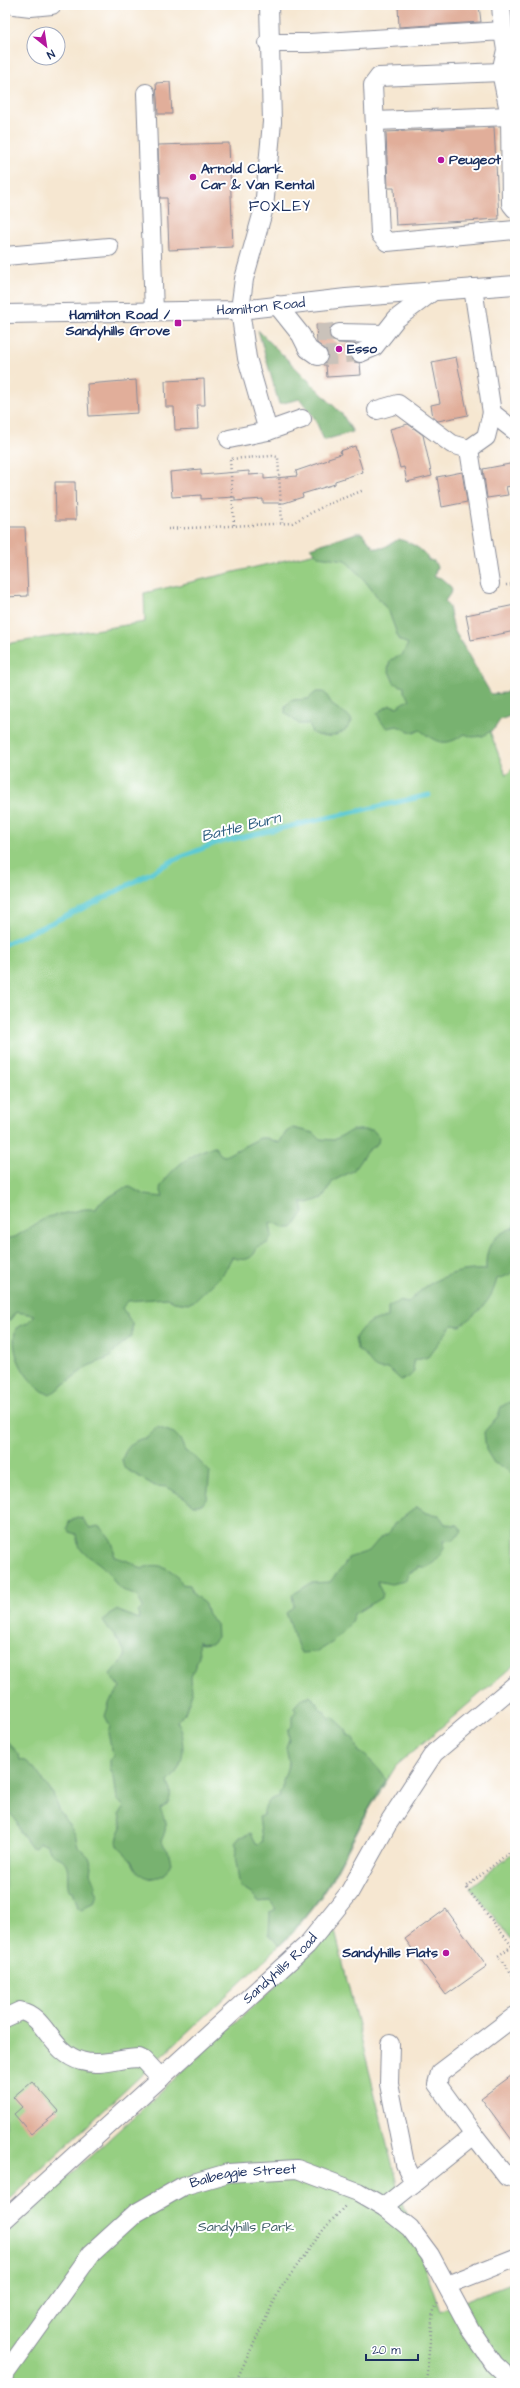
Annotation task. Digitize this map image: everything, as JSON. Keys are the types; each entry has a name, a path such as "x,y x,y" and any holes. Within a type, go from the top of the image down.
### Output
{"street":[{"path":"14,5 31,7 52,5"},
{"path":"268,431 247,358 240,310 244,279 264,208 272,122 268,43 269,5"},
{"path":"501,5 506,50 501,72 510,116 511,204 515,209"},
{"path":"268,43 503,31"},
{"path":"501,72 379,77 373,85 380,234 387,242 515,230"},
{"path":"146,93 154,310"},
{"path":"375,121 510,116"},
{"path":"5,256 109,247"},
{"name":"Hamilton Road","path":"5,314 154,310 240,310 277,305 515,285"},
{"path":"469,449 486,437 492,413 473,288"},
{"path":"360,353 374,347 404,311 432,291"},
{"path":"277,305 309,334 308,349 318,356"},
{"path":"339,333 384,334"},
{"path":"377,410 398,404 452,444 469,449"},
{"path":"492,413 515,431"},
{"path":"228,439 268,431 302,419"},
{"path":"469,449 490,584"},
{"name":"Sandyhills Road","path":"5,2219 307,1945 349,1893 387,1825 434,1753 515,1685"},
{"path":"5,2018 20,2011 33,2015 51,2040 67,2055 81,2062 96,2063 139,2058 145,2061 161,2078"},
{"path":"507,2177 437,2084 440,2073 515,2016"},
{"path":"390,2044 389,2084 405,2164 414,2183"},
{"path":"384,2207 474,2135"},
{"name":"Balbeggie Street","path":"5,2374 91,2254 136,2213 183,2186 228,2173 297,2169 358,2192 384,2207 410,2228 430,2255 447,2285 460,2314 479,2343 494,2364 514,2383"},
{"path":"447,2285 515,2258"}],"path":[{"path":"234,525 230,459 272,456 278,457 282,523"},
{"path":"168,529 292,523 328,504 364,490"},
{"path":"515,1848 466,1887 514,1945 498,1956 515,1978"},
{"path":"235,2383 280,2289 324,2229 358,2192"},
{"path":"426,2383 433,2310 447,2285"}],"green space":[{"path":"258,330 342,414 353,432 324,440 315,419 300,399 279,404"},
{"path":"356,533 362,533 374,548 383,548 399,539 403,540 421,550 427,556 428,560 434,561 437,567 434,576 441,578 451,587 452,591 445,601 449,607 454,630 491,694 505,693 515,685 515,714 500,720 495,728 483,736 472,737 465,734 447,742 437,741 420,730 414,733 397,726 388,728 381,722 377,713 390,705 397,707 410,699 404,692 404,687 394,683 388,669 390,660 402,655 408,644 399,640 389,612 365,581 345,560 318,556 310,548"},
{"path":"350,545 469,674 506,775 515,766 515,1664 396,1766 369,1810 332,1880 319,1900 292,1934 5,2203 5,644 145,622 144,593"},
{"path":"316,692 324,692 334,706 347,714 352,721 345,730 335,735 317,735 312,733 309,724 299,724 285,713 285,706 292,700 308,699"},
{"path":"293,1128 314,1133 320,1139 334,1140 352,1130 373,1130 379,1137 378,1143 367,1151 353,1171 333,1181 323,1198 308,1203 302,1202 304,1212 293,1228 283,1228 278,1224 270,1223 272,1236 268,1243 257,1247 253,1255 248,1259 236,1259 232,1257 224,1273 196,1300 188,1304 174,1302 167,1298 128,1301 122,1308 132,1323 132,1336 115,1350 109,1358 88,1366 50,1395 34,1384 21,1367 17,1358 14,1338 16,1328 27,1323 35,1315 16,1312 10,1320 5,1321 5,1239 15,1237 47,1217 85,1209 96,1209 99,1203 124,1188 130,1187 145,1195 163,1197 160,1188 169,1174 183,1162 199,1152 215,1147 221,1155 225,1156 260,1138 267,1138 279,1143 286,1132"},
{"path":"515,1227 515,1269 509,1275 497,1279 488,1300 483,1306 460,1326 452,1325 428,1357 413,1361 414,1372 408,1378 401,1380 388,1368 377,1368 357,1349 355,1338 368,1323 388,1317 388,1307 399,1301 408,1303 433,1282 453,1273 486,1270 487,1255 495,1238 507,1230"},
{"path":"509,1402 515,1405 515,1478 507,1469 494,1463 486,1450 484,1432 498,1416 501,1407"},
{"path":"157,1427 174,1433 180,1439 185,1451 195,1457 210,1472 207,1498 202,1505 193,1505 184,1497 167,1487 155,1486 124,1468 122,1460 123,1456 131,1444 143,1438 147,1438"},
{"path":"417,1507 426,1513 439,1515 445,1524 458,1525 462,1531 454,1540 444,1541 444,1548 440,1556 433,1563 426,1567 418,1566 417,1569 409,1573 405,1581 391,1584 377,1581 382,1593 381,1598 354,1614 350,1624 333,1642 317,1652 301,1653 286,1613 294,1606 292,1595 311,1583 330,1582 348,1558 369,1551 380,1538 389,1533 394,1524"},
{"path":"77,1517 82,1518 90,1528 98,1526 105,1532 114,1548 114,1557 129,1562 142,1569 153,1565 165,1568 175,1574 181,1584 190,1585 194,1595 204,1602 208,1614 216,1623 217,1637 212,1643 201,1644 198,1641 199,1656 191,1677 192,1693 185,1713 177,1721 182,1737 183,1753 178,1769 168,1782 170,1790 169,1801 160,1809 164,1817 165,1825 165,1833 161,1841 168,1851 171,1863 165,1874 155,1879 140,1874 133,1865 132,1861 117,1844 117,1839 122,1827 119,1815 124,1807 117,1799 114,1777 110,1769 110,1760 113,1756 108,1733 110,1726 105,1716 110,1701 120,1688 110,1674 125,1657 119,1642 103,1621 109,1614 116,1610 139,1619 138,1612 143,1607 137,1596 117,1586 100,1564 83,1552 76,1534 69,1532 67,1528 69,1522"},
{"path":"310,1696 316,1701 320,1710 325,1712 328,1718 333,1717 346,1729 348,1735 354,1738 359,1752 374,1764 386,1780 371,1804 326,1888 307,1914 279,1946 269,1934 270,1912 276,1909 270,1901 259,1902 253,1895 240,1887 235,1856 237,1847 235,1843 240,1837 251,1833 256,1843 259,1844 262,1841 259,1817 263,1815 268,1802 280,1796 279,1793 283,1789 283,1780 289,1763 286,1747 289,1739 288,1730 292,1726 292,1717 296,1711 294,1707 302,1698"},
{"path":"5,1739 19,1754 20,1760 26,1761 34,1768 53,1794 60,1812 75,1834 78,1846 89,1857 92,1866 91,1873 96,1885 94,1889 97,1894 94,1903 88,1905 82,1910 78,1908 73,1891 69,1890 68,1870 65,1862 51,1853 47,1844 39,1843 35,1848 31,1847 20,1832 16,1820 5,1808"},
{"path":"515,1852 515,1938 512,1940 470,1887"},
{"name":"Sandyhills Park","path":"335,1931 399,2193 440,2311 515,2281 515,2383 5,2383 5,2235"}],"building":[{"path":"398,5 479,5 481,22 399,27"},
{"path":"170,82 172,114 158,114 156,83"},
{"name":"Peugeot","path":"494,127 499,219 396,225 394,188 388,188 386,132"},
{"name":"Arnold Clark Car & Van Rental","path":"229,143 233,247 169,250 167,198 160,198 158,145"},
{"name":"Esso","path":"333,324 329,332 330,338 338,343 355,344 350,351 350,357 354,362 360,363 361,375 327,377 326,365 323,365 328,357 328,352 317,343 316,325"},
{"path":"456,357 468,415 438,421 433,417 431,405 440,403 432,362"},
{"path":"204,379 205,405 197,405 198,429 175,430 174,407 166,407 165,381"},
{"path":"136,380 138,413 89,416 87,384"},
{"path":"408,424 423,435 432,476 407,482 404,467 400,468 390,429"},
{"path":"355,446 363,472 335,481 335,484 302,494 303,497 284,503 263,503 263,499 235,501 235,497 201,499 201,495 172,497 170,472 201,469 201,475 249,471 249,475 264,474 264,479 297,476 296,471 328,460 328,458 341,454 340,451"},
{"path":"515,463 515,485 506,487 508,495 487,498 483,469"},
{"path":"462,472 467,502 442,507 437,477"},
{"path":"55,482 75,482 76,520 56,520"},
{"path":"5,527 25,527 28,596 5,597"},
{"path":"515,605 515,631 471,640 466,615"},
{"name":"Sandyhills Flats","path":"446,1909 487,1966 446,1995 405,1939"},
{"path":"515,2073 515,2144 481,2098"},
{"path":"32,2081 59,2111 31,2134 14,2114 22,2107 13,2097"}],"waterway":[{"name":"Battle Burn","path":"5,944 97,902 174,860 216,843 429,795"}],"tunnel":[{"path":"317,333 339,333"},
{"path":"318,356 360,353"}],"place":[{"name":"Peugeot","path":"441,160"},
{"name":"Arnold Clark Car & Van Rental","path":"193,177"},
{"name":"Hamilton Road / Sandyhills Grove","path":"178,323"},
{"name":"Esso","path":"339,349"},
{"name":"Sandyhills Flats","path":"446,1953"}],"district":[{"name":"FOXLEY","path":"280,206"}]}
